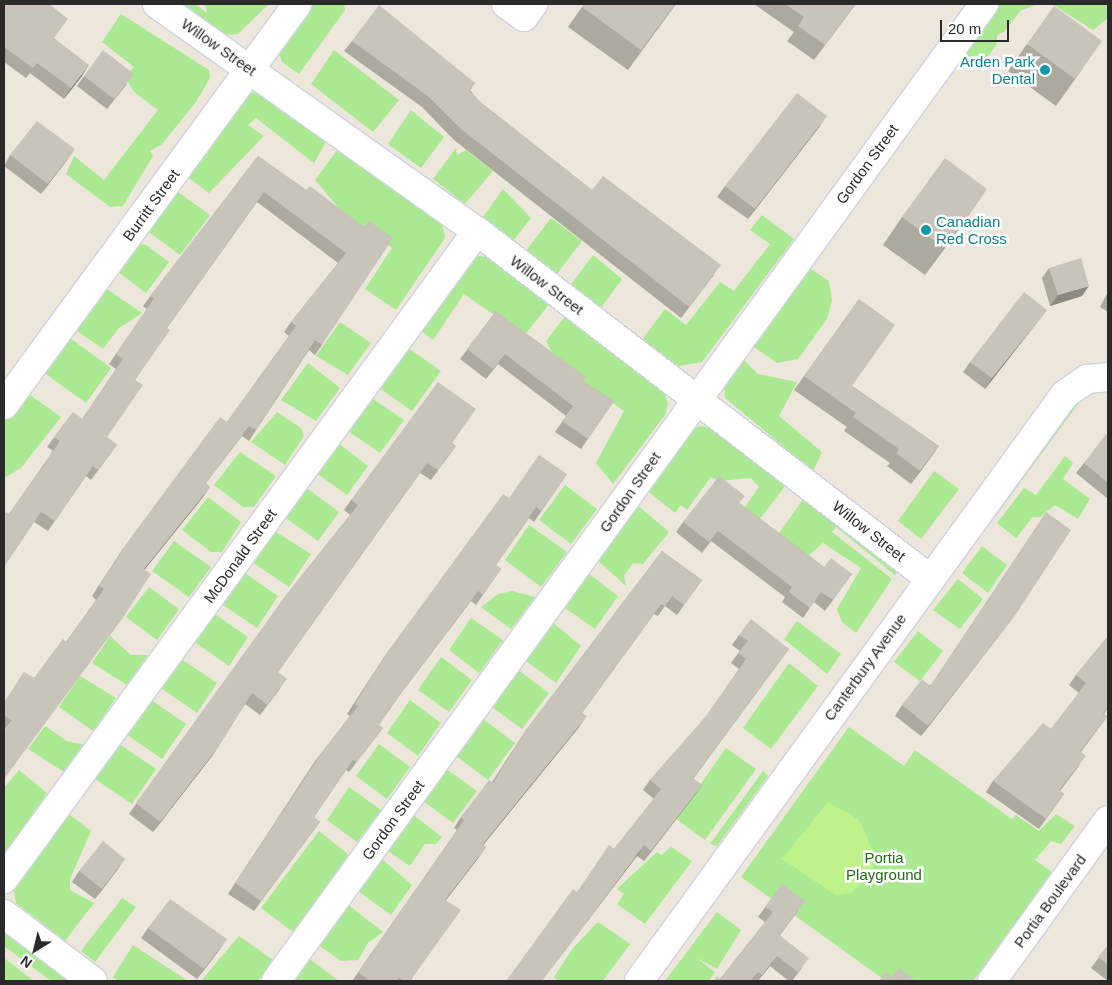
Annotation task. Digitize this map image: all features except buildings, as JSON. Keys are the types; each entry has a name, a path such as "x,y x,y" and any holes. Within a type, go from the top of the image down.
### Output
{"street":[{"name":"Willow Street","path":"157,4 477,232 929,578"},
{"name":"Burritt Street","path":"4,405 297,4"},
{"path":"506,4 524,17 533,4"},
{"name":"Gordon Street","path":"276,981 696,398 984,4"},
{"name":"McDonald Street","path":"4,879 477,232"},
{"name":"Canterbury Avenue","path":"639,981 929,578 1065,394 1087,379 1108,377"},
{"name":"Portia Boulevard","path":"992,981 1108,820"},
{"path":"4,914 93,981"}],"green space":[{"path":"177,4 195,4 207,13 205,4 269,4 238,34 224,35"},
{"path":"304,4 344,4 345,10 299,74 282,62 276,45"},
{"path":"1000,4 1037,4 1020,11 1004,32 997,35 997,44 979,69 969,69 962,57"},
{"path":"1052,4 1108,4 1108,18 1093,30"},
{"path":"121,14 209,70 210,78 196,102 162,144 150,151 153,156 123,206 110,207 66,174 74,156 104,180 158,110 134,92 125,77 134,67 102,42"},
{"path":"334,50 399,100 373,132 311,84"},
{"path":"250,92 262,94 327,140 314,163 256,118 248,125 264,136 209,193 182,173 243,94"},
{"path":"411,110 444,137 421,168 388,144"},
{"path":"456,148 457,155 466,150 493,171 465,204 433,179"},
{"path":"338,149 442,219 445,238 396,310 365,289 392,248 343,213 315,180"},
{"path":"171,187 210,215 180,255 142,227"},
{"path":"503,189 531,218 513,241 483,217"},
{"path":"762,215 794,239 702,362 679,366 642,340 665,309 686,325 720,282 734,291 770,244 750,230"},
{"path":"551,218 582,241 557,274 526,251"},
{"path":"132,242 146,245 169,262 146,293 113,268"},
{"path":"593,255 622,279 600,309 570,286"},
{"path":"480,256 491,258 550,303 524,336 464,294 433,340 415,326 468,258"},
{"path":"808,267 829,281 832,301 827,319 798,359 777,363 751,345"},
{"path":"101,285 142,313 119,328 103,349 70,326"},
{"path":"566,315 663,389 668,404 665,415 613,484 596,463 624,411 556,361 546,341"},
{"path":"340,322 371,343 348,375 316,356"},
{"path":"66,335 111,368 86,403 39,369"},
{"path":"404,345 441,371 412,411 375,385"},
{"path":"744,360 758,374 797,382 779,416 822,452 813,471 725,398 724,386 737,361"},
{"path":"308,363 340,388 316,421 281,400"},
{"path":"23,390 61,417 21,468 4,478 4,417"},
{"path":"367,395 404,420 380,453 344,428"},
{"path":"1074,396 1084,396 992,521 987,517"},
{"path":"277,412 301,428 304,436 285,465 251,442"},
{"path":"700,426 712,428 786,485 751,530 738,517 759,487 751,478 720,481 711,477 687,510 681,505 675,513 645,489 689,431"},
{"path":"334,440 368,466 347,495 312,470"},
{"path":"240,452 276,476 254,507 243,507 214,485"},
{"path":"1065,456 1073,463 1063,479 1090,499 1078,519 1055,505 1040,517 1033,517 1016,538 997,523 1024,488 1036,495"},
{"path":"934,471 959,489 921,539 898,521"},
{"path":"565,485 597,509 571,544 539,520"},
{"path":"304,486 339,512 318,541 283,516"},
{"path":"208,497 241,522 222,552 211,552 182,530"},
{"path":"804,498 898,572 895,575 836,527 832,532 892,579 856,633 842,622 837,609 861,568 823,543 807,557 777,536"},
{"path":"636,504 669,532 643,564 633,563 624,576 626,586 594,557"},
{"path":"529,525 567,552 541,587 505,560"},
{"path":"270,528 311,554 289,587 249,560"},
{"path":"174,541 211,567 189,597 152,571"},
{"path":"982,546 1007,565 988,593 962,573"},
{"path":"239,569 278,596 257,628 217,601"},
{"path":"585,571 618,596 595,629 561,605"},
{"path":"958,579 983,599 960,629 933,610"},
{"path":"149,587 179,609 157,640 126,617"},
{"path":"512,591 535,597 511,629 481,607 498,594"},
{"path":"209,610 248,637 229,666 190,639"},
{"path":"471,618 503,640 479,673 449,650"},
{"path":"551,621 581,646 556,683 523,659"},
{"path":"797,621 841,654 827,674 784,639"},
{"path":"918,631 943,651 920,681 894,662"},
{"path":"110,636 131,655 148,655 127,685 92,663"},
{"path":"178,657 217,683 197,713 158,686"},
{"path":"441,657 472,680 449,712 418,690"},
{"path":"789,663 818,686 771,749 743,728"},
{"path":"517,669 549,693 522,729 489,705"},
{"path":"80,676 116,698 93,731 59,707"},
{"path":"147,697 186,724 162,759 123,732"},
{"path":"410,700 441,723 418,756 387,733"},
{"path":"483,719 515,743 488,780 456,756"},
{"path":"45,726 67,741 85,745 64,772 28,749"},
{"name":"Portia Playground","path":"849,727 904,766 915,750 1012,819 1016,815 1039,831 1056,814 1075,826 1061,844 1051,841 1035,860 1052,872 973,981 886,981 741,877"},
{"path":"116,742 156,769 132,804 92,777"},
{"path":"379,744 410,767 387,799 356,776"},
{"path":"726,748 756,769 705,840 676,819"},
{"path":"445,768 477,791 453,823 423,801"},
{"path":"19,770 47,793 4,855 4,788"},
{"path":"763,771 768,776 717,846 710,844"},
{"path":"349,787 381,810 357,842 327,820"},
{"path":"828,802 859,820 875,855 872,873 851,893 836,895 782,859"},
{"path":"66,812 91,831 70,879 70,890 94,903 65,941 16,903 13,885"},
{"path":"411,813 442,837 436,844 425,844 410,866 385,849"},
{"path":"319,831 349,855 293,932 261,908"},
{"path":"671,847 692,861 645,924 617,904 624,894 617,889 657,852 662,855"},
{"path":"382,859 412,885 391,915 358,891"},
{"path":"122,898 136,907 95,962 81,951"},
{"path":"346,903 383,932 368,943 358,960 341,961 317,944"},
{"path":"717,912 741,930 717,969 697,958 715,972 709,981 665,981"},
{"path":"598,922 630,944 603,981 558,981 554,977 573,948"},
{"path":"4,927 68,976 67,981 51,981 4,946"},
{"path":"239,936 273,960 258,981 201,981"},
{"path":"133,945 188,981 118,981 113,977"},
{"path":"307,957 339,981 292,981"},
{"path":"4,958 34,981 4,981"}],"place":[{"name":"Arden Park Dental","path":"1045,70"},
{"name":"Canadian Red Cross","path":"926,230"}]}
